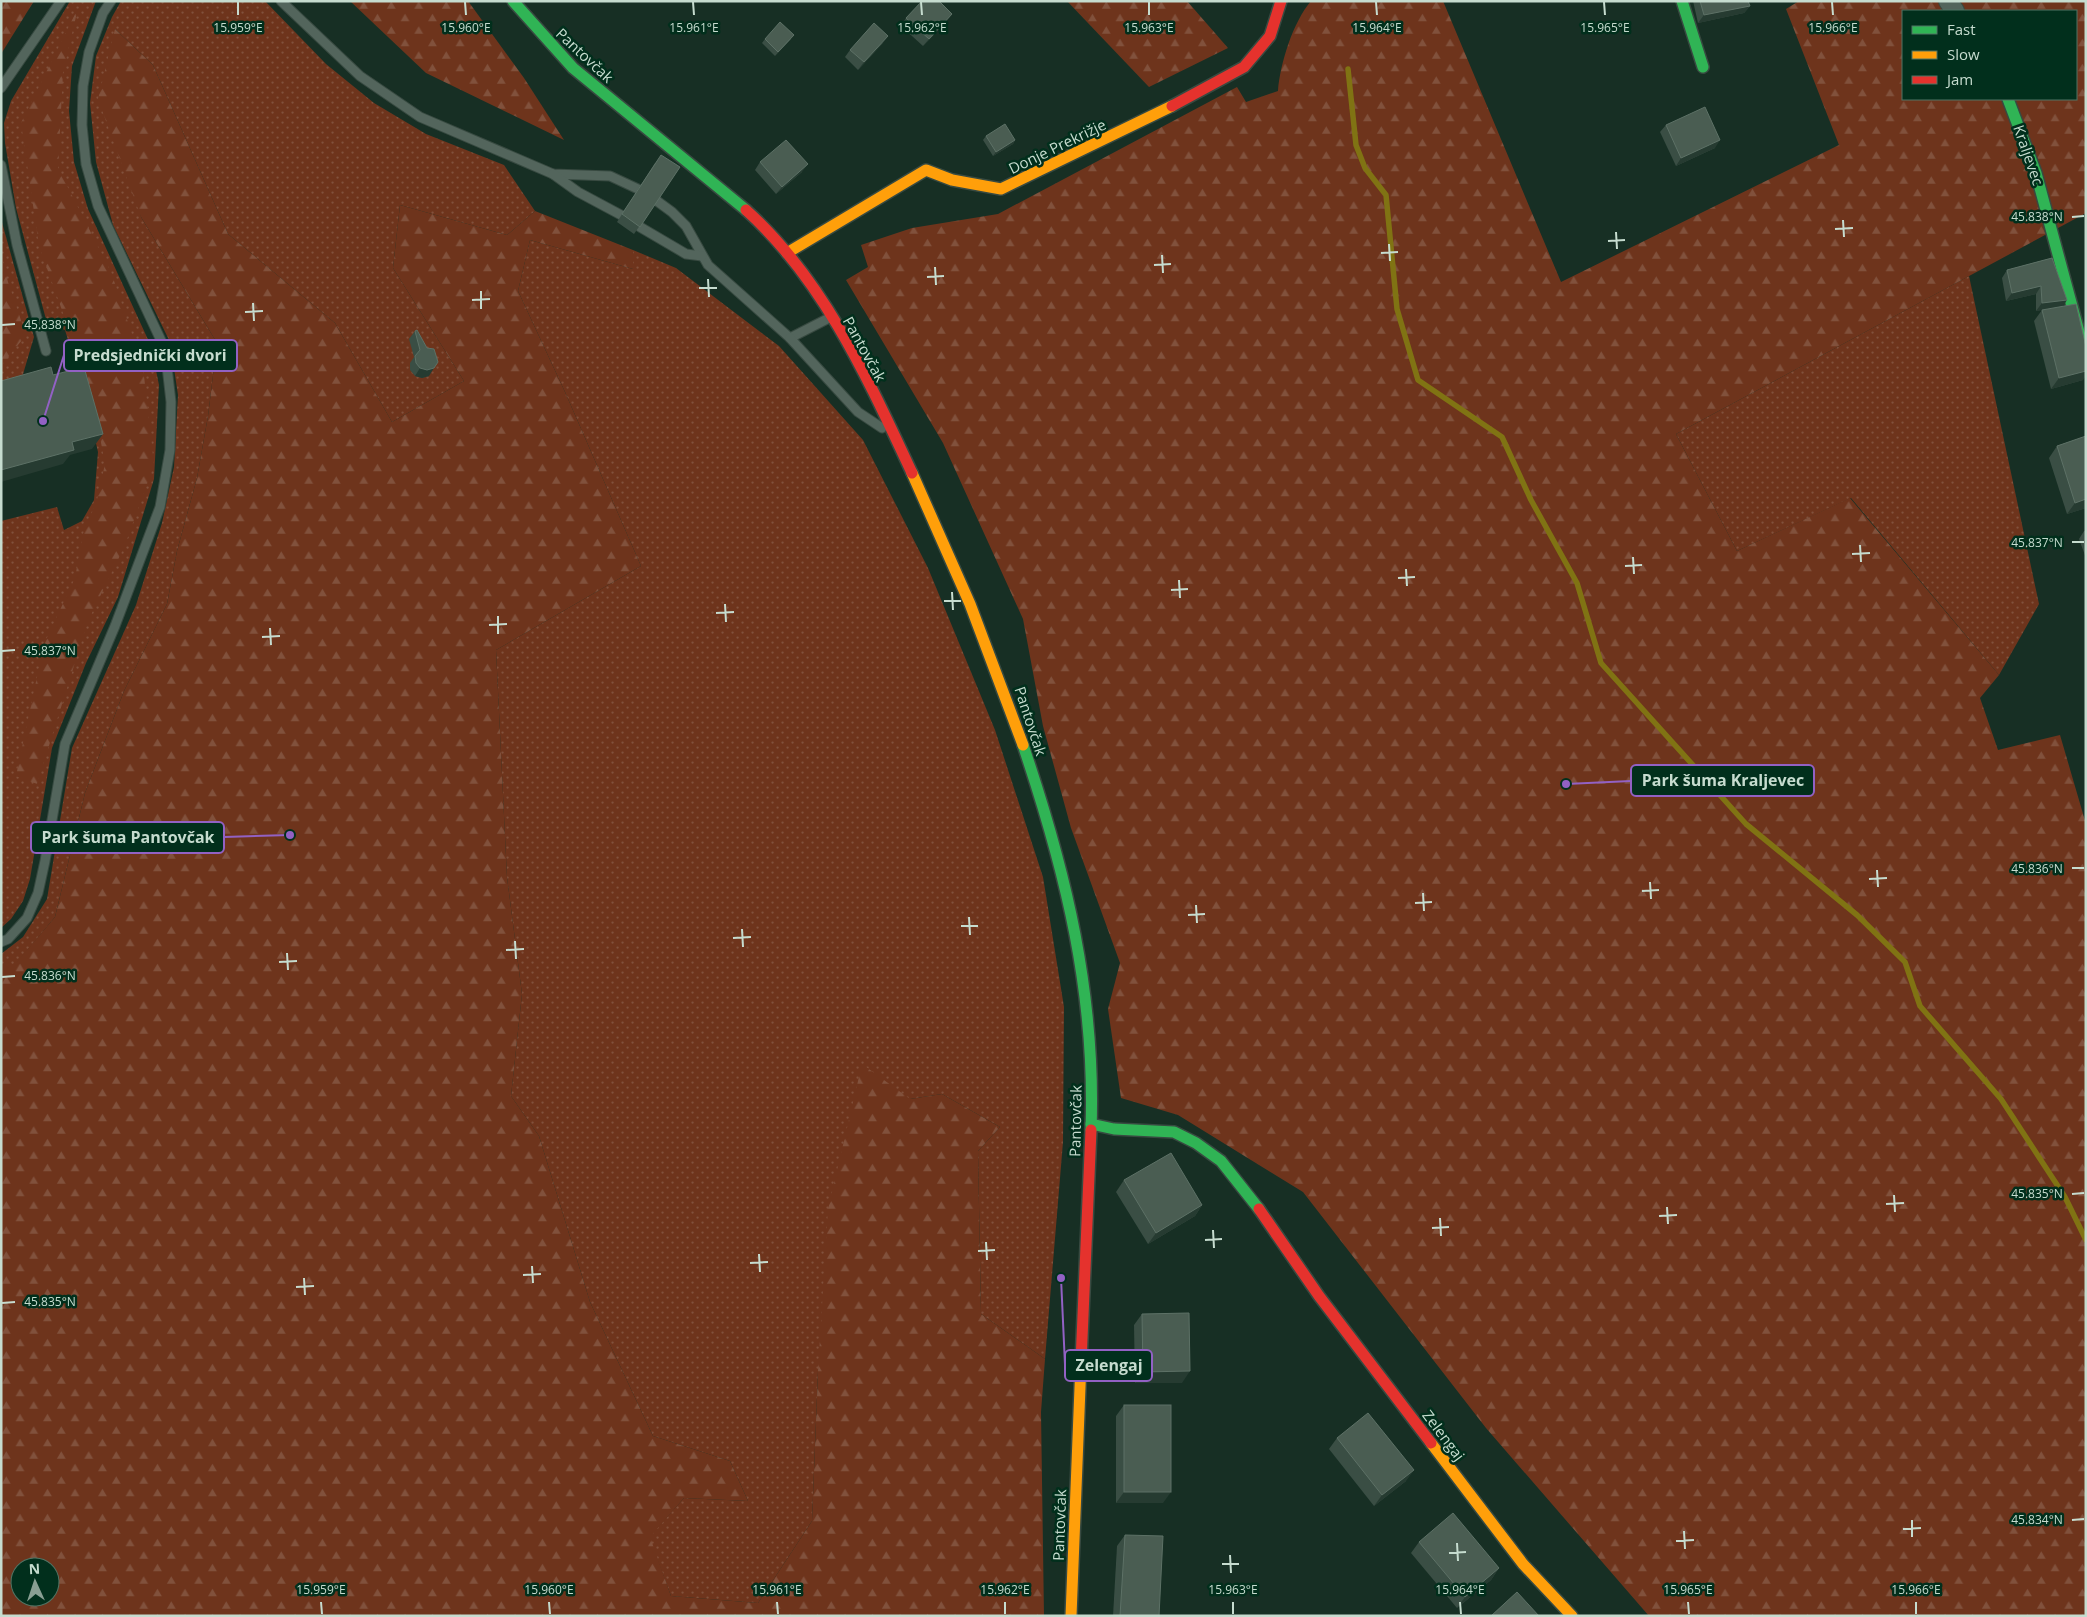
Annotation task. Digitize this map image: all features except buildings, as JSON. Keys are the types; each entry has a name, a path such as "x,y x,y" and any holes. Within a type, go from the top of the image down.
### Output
{"main road":[{"name":"Pantovčak","path":"513,1 562,57 615,103 704,172 753,217 787,253 831,317 895,436 944,542 992,655 1057,853 1079,946 1087,1000 1091,1062 1091,1124 1071,1616"},
{"name":"Donje Prekrižje","path":"787,253 926,170 952,180 1001,189 1153,116 1244,67 1270,36 1281,1"},
{"path":"1682,1 1703,67"},
{"name":"Kraljevec","path":"2008,100 2036,173 2086,358"},
{"name":"Zelengaj","path":"1091,1124 1114,1129 1174,1132 1196,1143 1222,1161 1252,1199 1319,1296 1517,1556 1572,1616"}],"lane":[{"path":"1,88 61,1"},
{"path":"1,942 8,939 27,918 38,893 65,744 115,626 160,507 170,450 171,402 165,349 98,206 86,164 82,125 83,86 89,52 103,13 111,1"},
{"path":"281,1 360,76 420,117 553,174 578,192 621,215"},
{"path":"1,165 17,245 46,351"},
{"path":"553,174 610,176 638,189"},
{"path":"657,201 686,226 702,256 722,279 790,338 858,412 895,436"},
{"path":"640,227 681,252 702,256"},
{"path":"790,338 831,317"}],"green space":[{"path":"1,1 34,1 1,54"},
{"path":"70,1 96,1 72,66 69,111 74,162 88,209 151,346 159,385 154,479 118,597 86,663 52,748 30,879 23,901 11,919 1,928 1,521 57,507 64,530 82,521 94,500 98,452 85,395 65,330 47,323 16,208 5,143 4,123 11,101"},
{"path":"121,1 265,1 326,64 374,103 426,134 504,165 535,211 507,235 400,205 393,268 464,381 392,422 335,323 228,234 153,65 115,29 141,217 217,343 208,416 197,478 177,551 167,604 124,691 85,793 55,917 15,965 1,965 1,954 23,937 47,899 72,748 136,605 162,523 174,467 178,395 170,342 113,225 96,162 90,103 96,56 112,17"},
{"path":"350,1 468,1 524,78 564,140 426,73"},
{"path":"1067,1 1187,1 1228,48 1149,87"},
{"path":"1311,1 1443,1 1561,282 1839,145 1786,9 1799,1 2086,1 2086,213 1676,434 1737,551 1850,498 1999,675 1980,698 1998,750 2060,735 2086,824 2086,1616 1649,1616 1486,1428 1303,1192 1178,1115 1121,1098 1108,1009 1120,963 1071,828 1043,726 1023,619 943,443 846,280 868,267 861,245 912,228 998,214 1237,87 1246,102 1278,91 1281,68 1288,44 1299,20"},
{"path":"78,8 63,72 58,168 111,272 143,367 154,465 125,545 88,621 37,784 16,776 44,644 75,578 83,534 97,500 105,464 92,394 39,246 21,123"},
{"path":"115,29 153,65 228,234 335,323 392,422 464,381 393,268 400,205 507,235 535,211 633,250 633,269 530,240 518,291 565,392 641,566 496,650 507,877 522,994 511,1096 539,1136 590,1302 653,1436 730,1461 748,1501 684,1498 650,1537 671,1596 758,1603 812,1521 818,1371 828,1209 862,1064 910,1099 942,1094 1000,1127 978,1151 981,1314 1045,1359 1041,1412 1044,1616 1,1616 1,965 15,964 55,917 85,793 124,691 167,604 177,551 197,478 208,416 217,343 141,217 98,99"},
{"path":"1,219 34,337 21,381 1,386"},
{"path":"530,240 633,269 633,250 676,268 779,346 863,440 928,568 995,730 1043,877 1064,1007 1063,1142 1045,1359 981,1314 978,1151 1000,1127 942,1094 910,1099 818,1371 812,1521 758,1603 671,1596 649,1537 684,1498 748,1501 730,1461 653,1436 590,1302 539,1136 511,1096 522,994 507,877 496,650 641,566 565,392 518,291"},
{"path":"1,254 8,282 26,335 1,366"},
{"path":"1969,276 2039,604 1999,675 1851,498 1737,551 1676,434"}],"waterway":[{"path":"1348,69 1356,145 1365,168 1386,195 1397,309 1418,380 1502,437 1531,500 1577,583 1601,663 1746,824 1857,915 1905,962 1920,1006 2001,1099 2065,1197 2086,1240"}],"traffic: fast":[{"path":"513,1 573,68 746,210"},
{"path":"1682,1 1703,67"},
{"path":"2008,100 2036,173 2086,358"},
{"path":"1023,745 1065,887 1075,934 1089,1031 1091,1130"},
{"path":"1091,1124 1114,1129 1174,1132 1196,1143 1221,1161 1259,1209"}],"traffic: slow":[{"path":"787,253 926,170 952,180 1001,189 1172,106"},
{"path":"912,473 970,604 1023,745"},
{"path":"1071,1616 1081,1362"},
{"path":"1431,1443 1523,1564 1572,1616"}],"traffic: jam":[{"path":"1172,106 1244,67 1270,36 1281,1"},
{"path":"746,210 799,267 842,332 912,473"},
{"path":"1081,1362 1091,1130"},
{"path":"1259,1209 1319,1296 1431,1443"}],"place":[{"name":"Predsjednički dvori","path":"43,421"},
{"name":"Park šuma Kraljevec","path":"1566,784"},
{"name":"Park šuma Pantovčak","path":"290,835"},
{"name":"Zelengaj","path":"1061,1278"}]}
